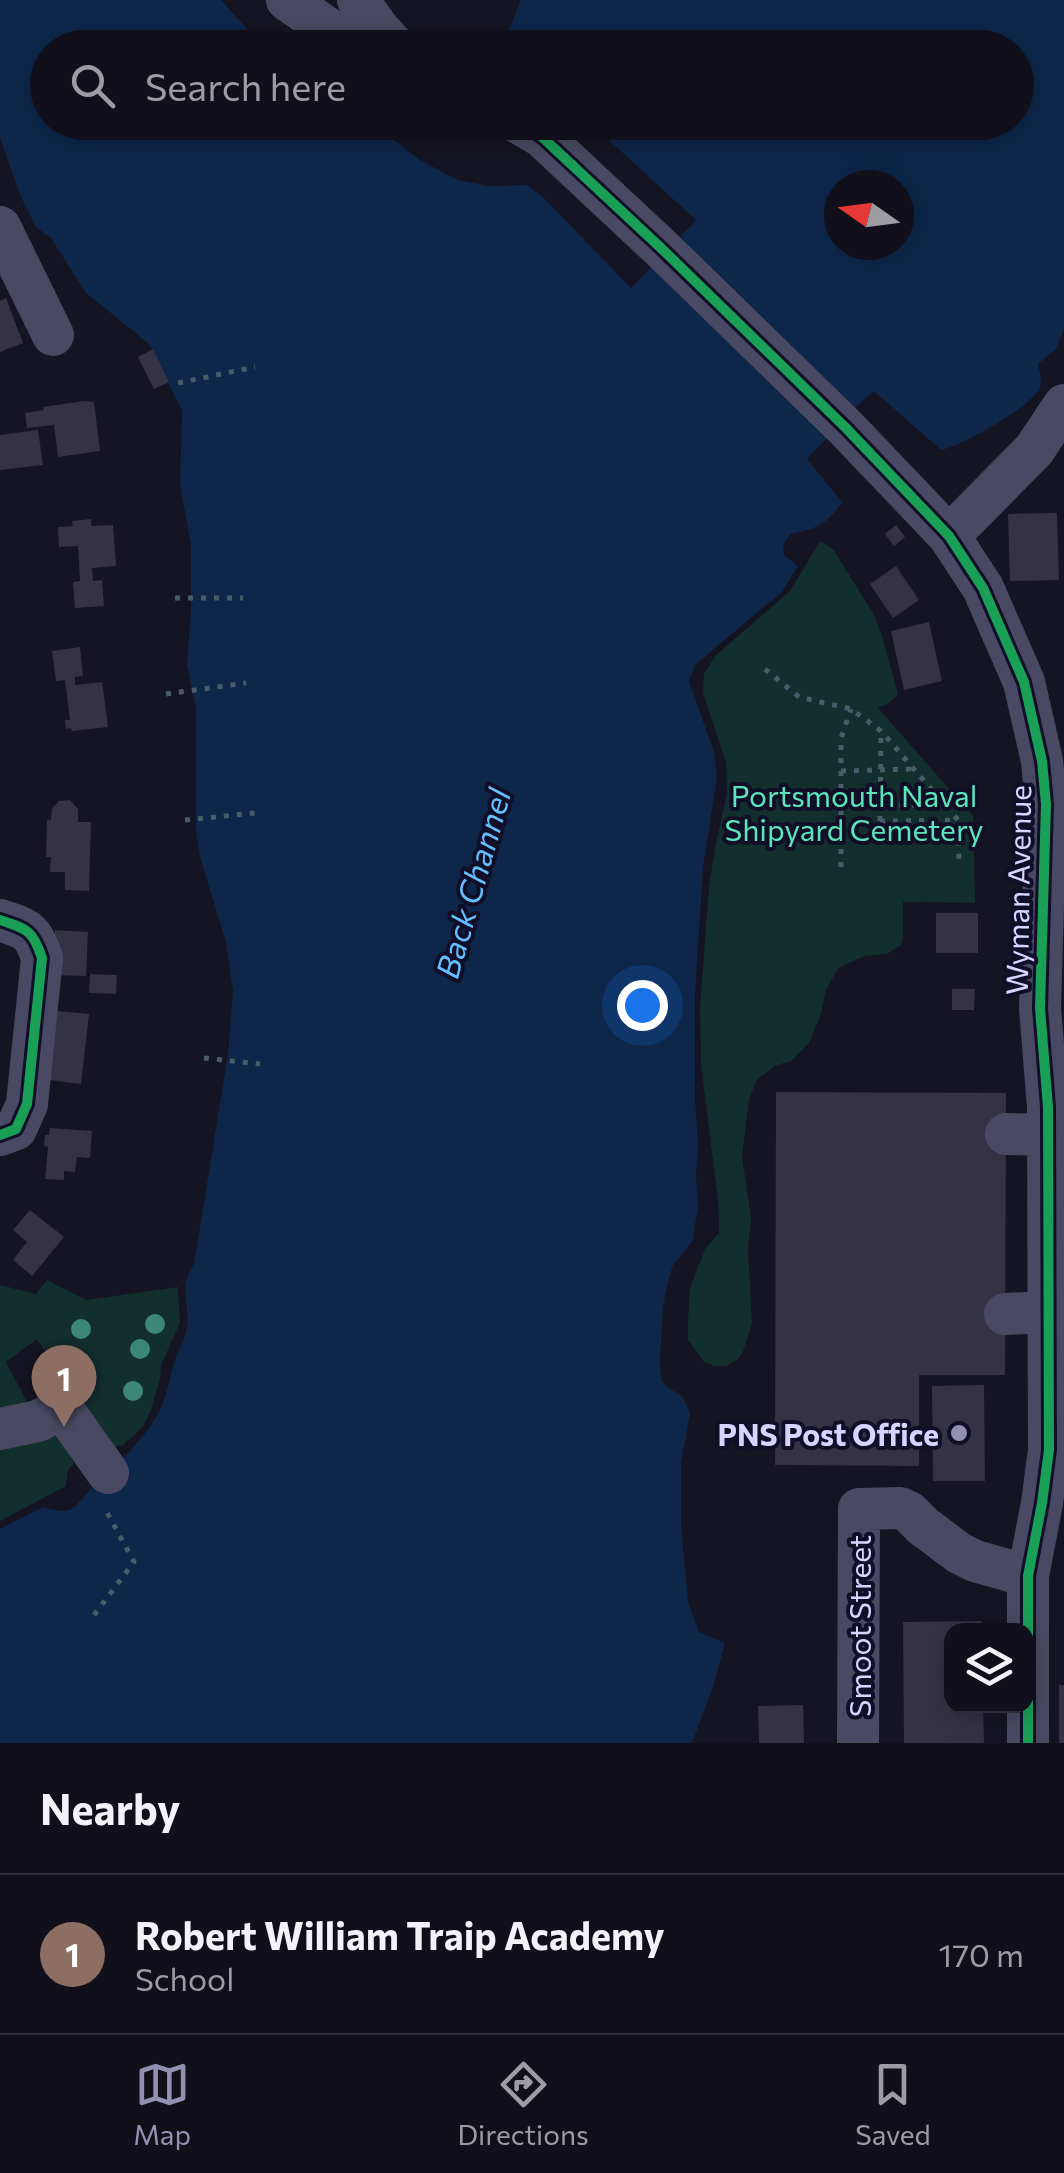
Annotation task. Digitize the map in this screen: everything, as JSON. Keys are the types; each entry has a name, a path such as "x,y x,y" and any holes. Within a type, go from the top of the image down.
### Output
{"street":[{"path":"287,0 341,20"},
{"path":"303,0 341,20"},
{"name":"Wyman Avenue","path":"545,140 846,428 949,536 983,588 1024,682 1055,830 1040,1008 1048,1135 1048,1450 1053,1503 1028,1576 1028,1743"},
{"path":"0,227 53,335"},
{"path":"949,536 1034,450 1064,405"},
{"path":"0,920 34,936 42,958 27,1104 16,1128 0,1135"},
{"path":"1006,1134 1048,1135"},
{"path":"1005,1314 1048,1312"},
{"path":"0,1429 38,1421 62,1408 104,1486"},
{"name":"Smoot Street","path":"858,1743 858,1509 900,1508 975,1561 1028,1576"}],"path":[{"path":"178,383 256,367"},
{"path":"176,598 243,598"},
{"path":"765,669 799,697 850,709 882,731 958,820 958,866"},
{"path":"166,694 246,683"},
{"path":"841,867 841,738 850,709"},
{"path":"880,821 882,731"},
{"path":"841,771 914,768"},
{"path":"769,806 945,805"},
{"path":"185,820 255,814"},
{"path":"842,822 958,820"},
{"path":"204,1058 260,1064"},
{"path":"94,1615 134,1562 104,1486"}],"green space":[{"name":"Portsmouth Naval Shipyard Cemetery","path":"820,541 833,549 881,632 898,694 878,708 973,816 975,903 903,902 901,945 887,954 865,956 838,968 826,990 809,1043 791,1061 774,1066 757,1080 749,1099 742,1156 751,1218 748,1250 752,1323 737,1360 726,1366 714,1366 704,1362 688,1340 690,1288 705,1249 719,1233 701,1065 700,1007 709,887 727,794 726,763 703,693 704,674 715,656 790,591"},
{"path":"47,1280 86,1300 178,1287 180,1323 161,1365 151,1410 143,1426 123,1445 107,1448 37,1339 6,1362 27,1402 0,1414 0,1285 36,1294"},
{"path":"55,1433 74,1464 68,1469 66,1486 0,1521 0,1441"}],"water":[{"name":"Back Channel","path":"0,0 221,0 248,30 30,30 30,140 394,140 420,160 458,180 488,186 527,185 631,288 696,220 609,140 1034,140 1034,30 509,30 521,0 1064,0 1064,329 1056,349 1038,364 1040,387 1011,414 941,450 874,391 807,459 842,502 820,525 790,534 783,546 784,555 798,566 782,592 696,664 689,681 714,752 717,777 703,867 695,994 698,1206 692,1242 673,1265 668,1282 660,1360 661,1380 682,1396 690,1413 681,1465 681,1524 688,1602 699,1632 725,1643 692,1743 0,1743 0,1529 43,1507 62,1511 73,1508 132,1449 162,1405 187,1325 186,1284 194,1264 228,1054 233,991 226,942 196,832 196,708 187,665 191,545 180,484 182,411 149,344 86,293 51,238 36,227 0,138"}],"building":[{"path":"6,298 23,343 0,352 0,301"},
{"path":"153,349 169,382 154,389 138,357"},
{"path":"94,402 100,451 58,457 54,425 27,428 25,413"},
{"path":"38,430 43,465 0,470 0,435"},
{"path":"1057,513 1059,580 1010,581 1008,514"},
{"path":"91,519 91,526 113,525 116,566 92,568 93,581 102,580 104,606 75,608 73,582 80,581 78,546 59,547 58,527"},
{"path":"896,525 905,537 894,546 885,534"},
{"path":"896,566 919,600 893,618 870,584"},
{"path":"929,622 942,681 904,690 891,631"},
{"path":"80,647 83,676 75,677 75,685 102,682 108,727 66,729 65,720 70,720 65,680 56,681 52,651"},
{"path":"70,800 78,809 78,822 91,822 89,891 65,890 65,872 50,872 51,857 46,857 47,820 51,820 52,808 59,801"},
{"path":"936,913 978,913 978,953 936,953"},
{"path":"55,930 88,932 86,976 53,975"},
{"path":"90,974 117,975 116,994 89,993"},
{"path":"952,989 975,989 974,1010 952,1010"},
{"path":"57,1011 89,1014 81,1084 49,1080"},
{"path":"776,1092 1006,1093 1005,1375 919,1375 919,1466 775,1465"},
{"path":"50,1128 92,1131 90,1158 77,1157 75,1172 64,1171 64,1180 45,1179 45,1135 49,1135"},
{"path":"30,1210 64,1237 32,1276 13,1260 27,1242 13,1230"},
{"name":"PNS Post Office","path":"984,1385 985,1481 933,1481 932,1386"},
{"path":"982,1621 944,1623 944,1713 983,1713 984,1743 904,1743 903,1622"},
{"path":"1059,1685 1064,1685 1064,1743 1059,1743"},
{"path":"803,1705 804,1743 759,1743 758,1706"}],"cycle path":[{"path":"545,140 846,428 949,536 983,588 1024,682 1042,761 1046,804 1040,1008 1048,1107 1049,1450 1028,1576 1028,1743"},
{"path":"0,920 28,932 42,958 27,1104 16,1129 0,1135"}],"place":[{"name":"Robert William Traip Academy","path":"64,1427"},
{"name":"PNS Post Office","path":"959,1433"}]}
